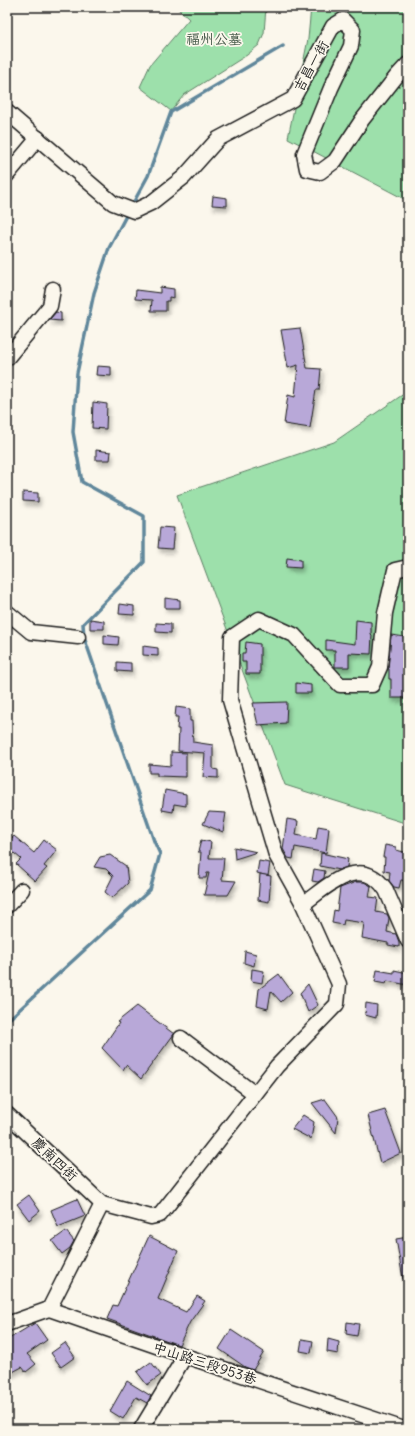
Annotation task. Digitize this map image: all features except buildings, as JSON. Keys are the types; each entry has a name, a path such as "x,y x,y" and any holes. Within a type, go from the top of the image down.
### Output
{"street":[{"name":"吉昌一街","path":"7,112 113,203 134,211 151,203 184,177 218,139 294,99 333,26 343,20 352,30 351,46 304,154 307,169 320,172 334,161 362,120 408,64"},
{"path":"7,175 38,138"},
{"path":"7,358 50,306 53,289"},
{"path":"7,1324 49,1309 102,1204 151,1217 160,1215 277,1066 337,1004 339,984 303,904 276,855 230,700 232,637 259,619 294,635 340,685 372,685 380,667 385,613 395,570 408,567"},
{"path":"7,612 31,632 78,637"},
{"path":"303,904 345,876 359,873 369,875 386,890 408,941"},
{"path":"7,906 22,890"},
{"path":"181,1038 255,1094"},
{"name":"慶南四街","path":"7,1114 102,1204"},
{"name":"中山路三段953巷","path":"49,1309 404,1429"},
{"path":"141,1429 185,1356"}],"green space":[{"name":"福州公墓","path":"176,7 266,7 264,33 259,45 247,55 184,95 171,111 140,87 150,65 189,19"},
{"path":"311,7 408,7 408,201 288,138 308,39"},
{"path":"408,391 408,824 285,785 177,495 334,442"}],"waterway":[{"path":"131,207 148,176 171,112 283,46"},
{"path":"7,1021 150,890 160,854 154,841 84,637 83,624 144,562 144,516 82,482 73,432 77,373 94,293 109,248 128,212"}]}
